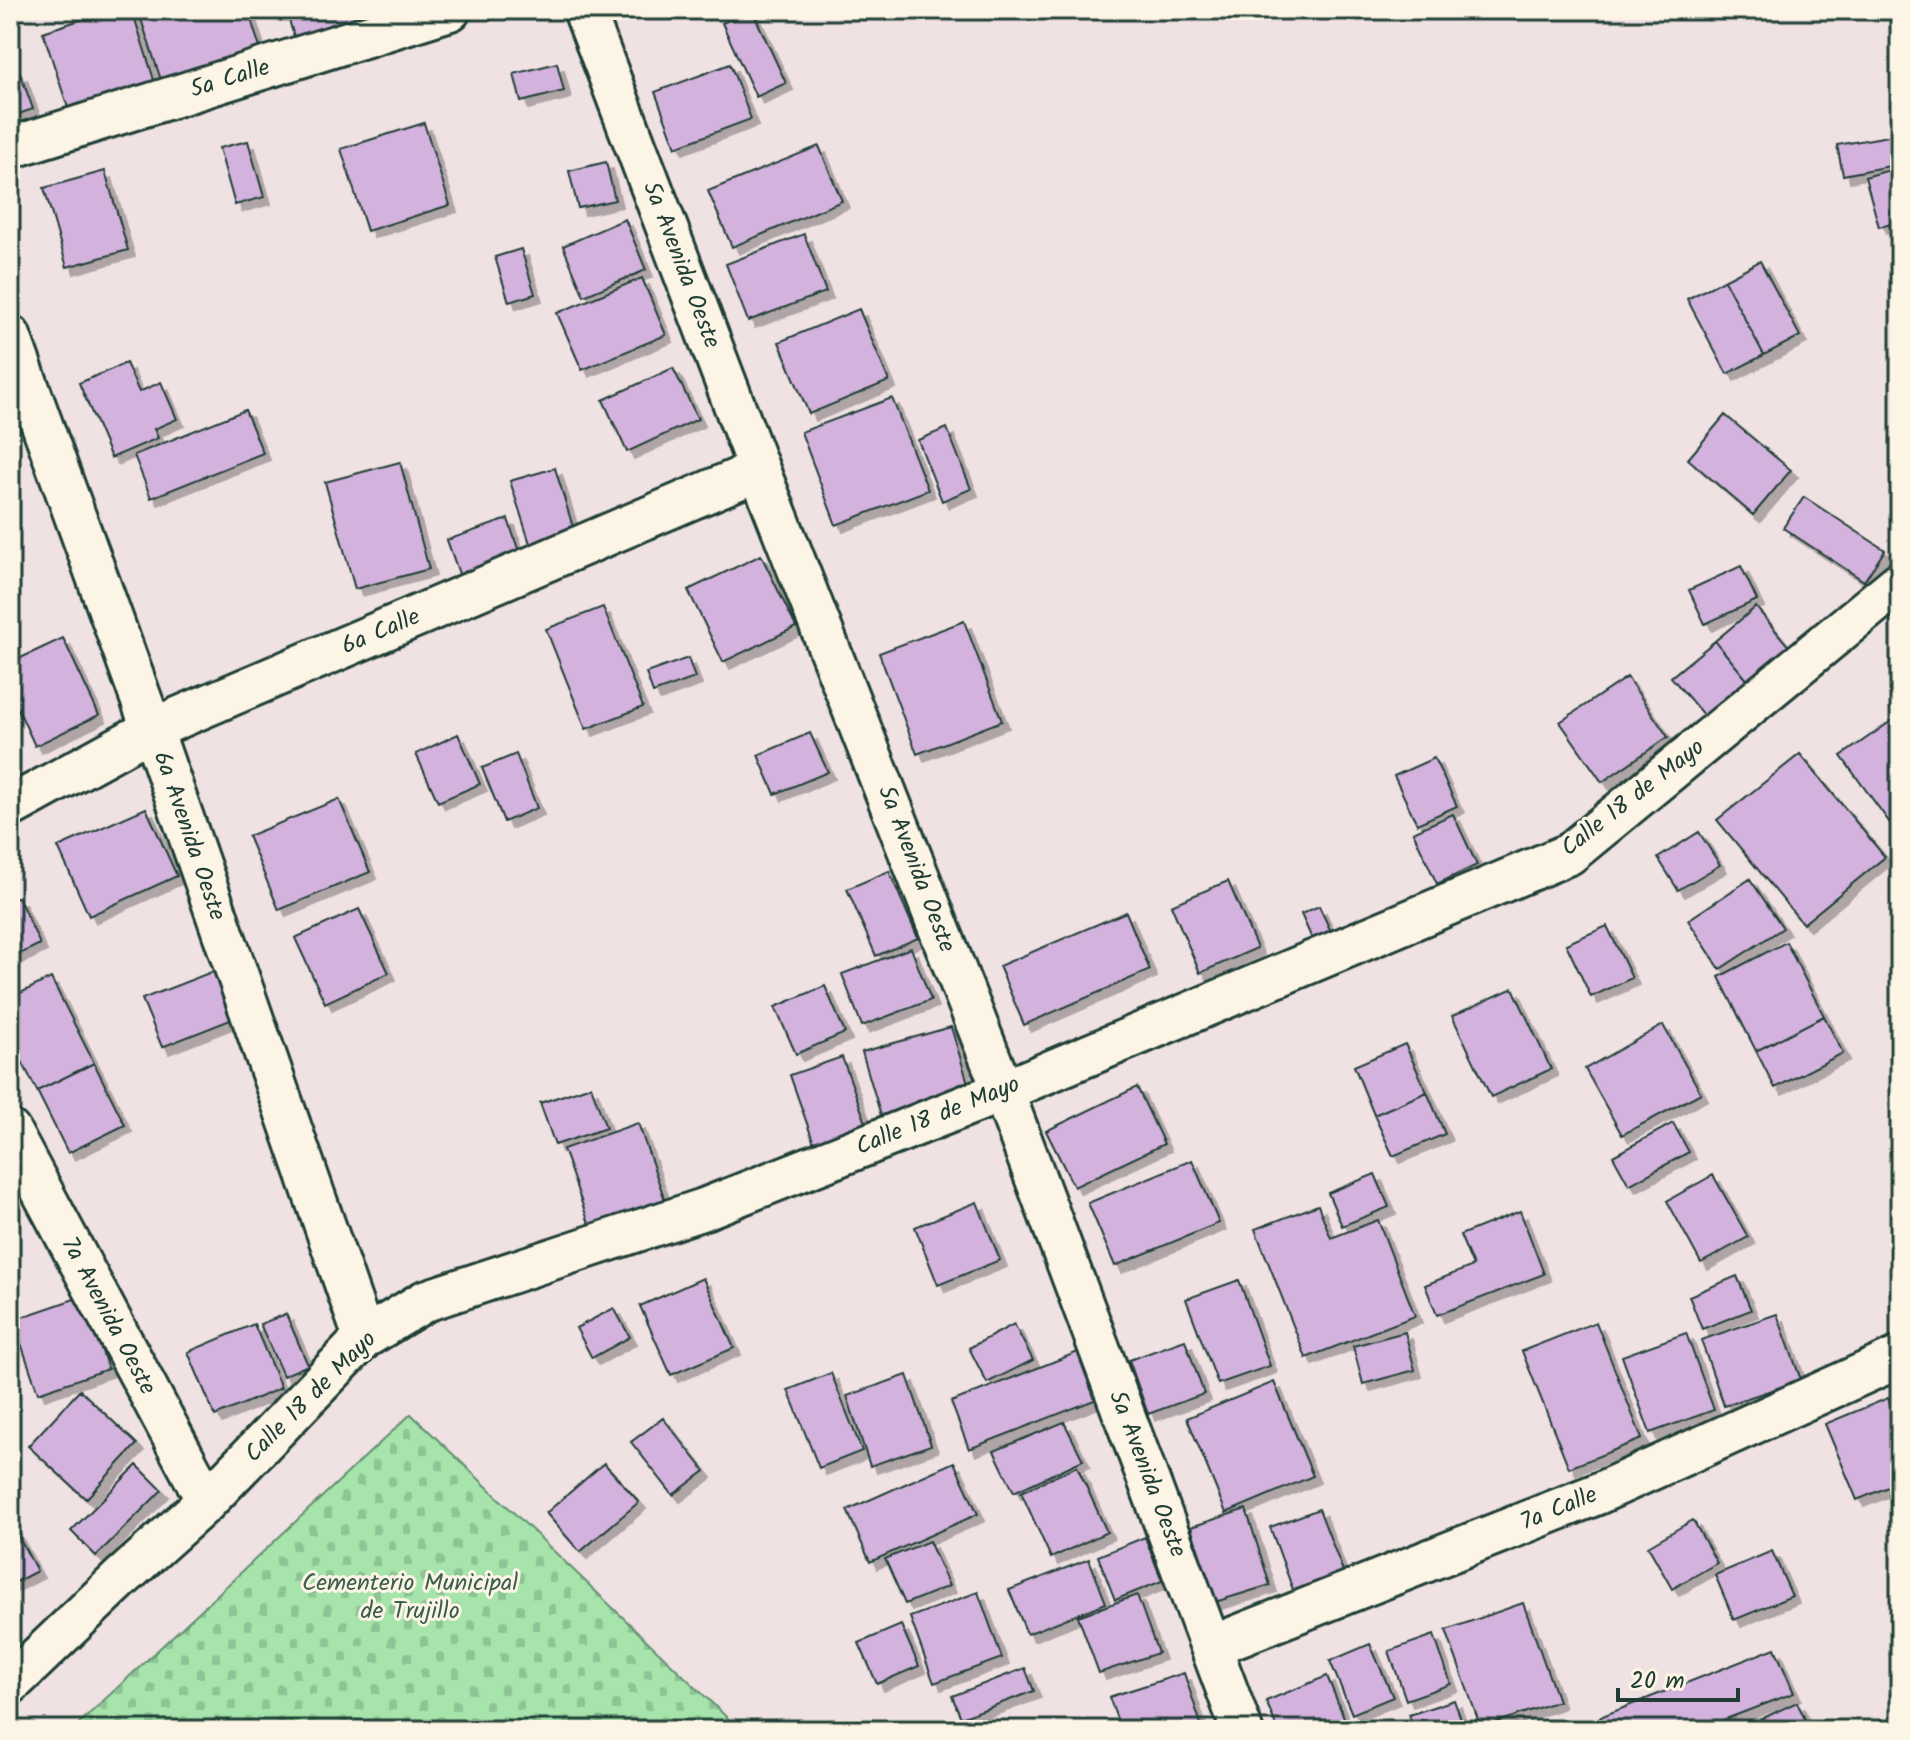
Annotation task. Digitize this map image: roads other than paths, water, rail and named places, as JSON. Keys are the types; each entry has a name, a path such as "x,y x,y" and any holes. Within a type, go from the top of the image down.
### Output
{"street":[{"name":"5a Calle","path":"10,148 450,10"},
{"name":"5a Avenida Oeste","path":"584,10 759,470 1003,1091 1242,1730"},
{"name":"6a Avenida Oeste","path":"10,336 152,729 364,1338"},
{"name":"6a Calle","path":"10,807 152,729 759,470"},
{"name":"Calle 18 de Mayo","path":"10,1684 207,1501 364,1338 425,1301 704,1209 1003,1091 1569,854 1900,582"},
{"name":"7a Avenida Oeste","path":"10,1131 207,1501"},
{"name":"7a Calle","path":"1212,1646 1597,1494 1900,1357"}],"park label":[{"name":"Cementerio Municipal de Trujillo","path":"410,1597"}]}
